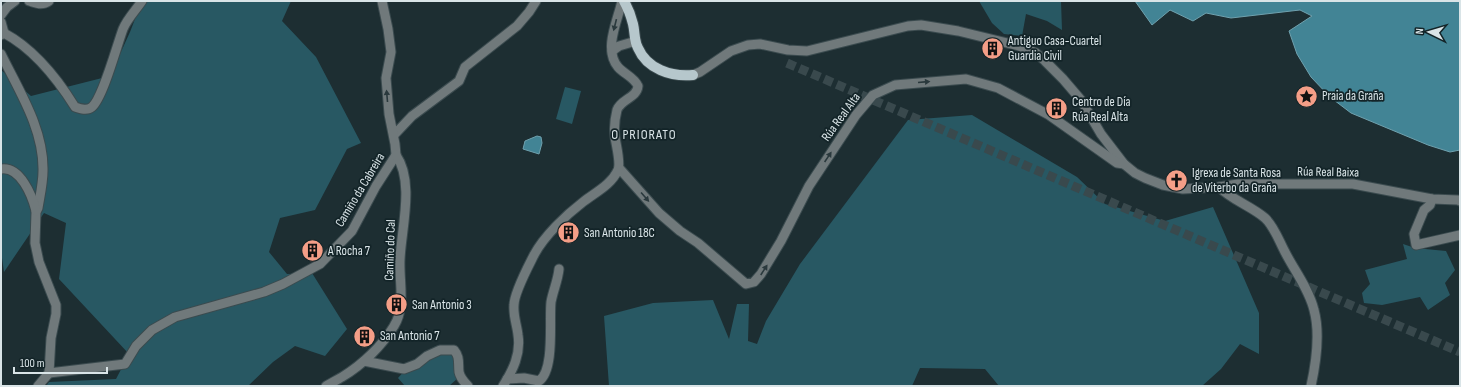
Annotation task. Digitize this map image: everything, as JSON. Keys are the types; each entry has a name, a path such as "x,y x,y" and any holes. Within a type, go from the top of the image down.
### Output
{"main road":[{"path":"623,1 632,19 638,49 651,65 659,70 671,74 693,75"}],"street":[{"path":"1,15 6,7 15,1"},
{"path":"29,1 45,4 49,1"},
{"path":"1,22 3,34 20,42 50,71 75,107 81,110 93,106 100,95 124,27 142,1"},
{"name":"Camiño da Cabreira","path":"49,373 125,364 136,346 152,330 174,317 264,292 283,284 320,264 352,231 376,186 396,155 394,135 389,114 386,78 391,52 382,1"},
{"path":"394,135 412,116 459,81 465,66 517,26 536,1"},
{"path":"505,382 516,359 518,347 518,336 514,317 515,299 534,254 563,219 582,202 612,182 619,168 614,136 617,110 620,104 634,94 638,86 634,80 616,65 612,51 613,30 623,1"},
{"path":"693,75 700,72 731,51 748,45 760,44 788,50 807,51 908,26 926,26 958,31 1019,46 1041,57 1081,100 1101,134 1124,164"},
{"path":"612,51 619,46 636,41"},
{"path":"1,54 31,114 41,153 43,172 38,208 36,212"},
{"name":"Rúa Real Alta","path":"619,168 659,213 680,231 698,243 746,284 754,282 761,274 782,241 809,186 856,115 873,96 895,84 966,79 998,88 1049,115 1117,163 1124,164 1135,173 1163,185 1183,190 1219,187"},
{"name":"Camiño do Cal","path":"326,386 342,377 364,361 386,338 395,326 399,317 402,281 400,261 405,191 404,176 396,155"},
{"path":"1,169 7,168 17,174 31,195 36,212 35,243 39,262 56,305 56,314 51,338 49,373 38,386"},
{"name":"Rúa Real Baixa","path":"1219,187 1238,184 1353,184 1432,199 1460,201"},
{"path":"1219,187 1230,196 1265,218 1273,229 1308,295 1314,310 1316,336 1314,373 1311,386"},
{"path":"1432,199 1430,205 1424,210 1414,234 1416,245 1460,235"},
{"path":"505,382 524,378 539,381 543,376 547,367 551,344 551,302 559,269"},
{"path":"364,361 404,369 417,364 427,356 440,350 454,350 459,359 459,372 462,380 468,386"}],"shaded area":[{"path":"142,1 291,1 282,21 316,57 361,143 347,149 315,210 280,218 269,252 287,274 312,273 347,329 325,356 295,346 273,362 248,386 46,386 49,382 116,379 129,354 59,279 66,223 44,213 4,272 1,251 1,70 31,96 110,76"},
{"path":"979,1 1061,1 1062,30 1047,21 1026,14 1022,36 1004,34 992,23"},
{"path":"1135,1 1460,1 1460,150 1450,152 1428,145 1351,113 1330,97 1311,77 1297,54 1289,31 1312,16 1300,10 1231,18 1206,13 1193,21 1170,10 1152,25"},
{"path":"565,87 581,91 572,124 556,119"},
{"path":"972,115 1077,177 1105,204 1165,221 1213,207 1259,313 1259,354 1240,344 1221,369 1202,386 999,386 985,369 920,368 912,386 609,386 604,316 653,303 713,300 729,339 737,304 749,304 748,341 757,344 766,321 800,264 908,120"},
{"path":"537,136 541,137 542,143 539,154 523,149 525,141"},
{"path":"1403,244 1415,248 1446,251 1455,270 1445,283 1450,295 1428,310 1420,297 1382,305 1364,303 1362,293 1370,284 1365,270 1407,259"},
{"path":"445,352 456,356 458,378 449,386 405,386 398,378 406,369"}],"tunnel":[{"path":"787,63 1460,352"}],"place":[{"name":"Antiguo Casa-Cuartel Guardia Civil","path":"992,48"},
{"name":"Praia da Graña","path":"1306,96"},
{"name":"Centro de Día Rúa Real Alta","path":"1057,109"},
{"name":"Igrexa de Santa Rosa de Viterbo da Graña","path":"1177,180"},
{"name":"San Antonio 18C","path":"568,233"},
{"name":"A Rocha 7","path":"312,251"},
{"name":"San Antonio 3","path":"396,305"},
{"name":"San Antonio 7","path":"364,336"}],"district":[{"name":"O PRIORATO","path":"644,134"}]}
